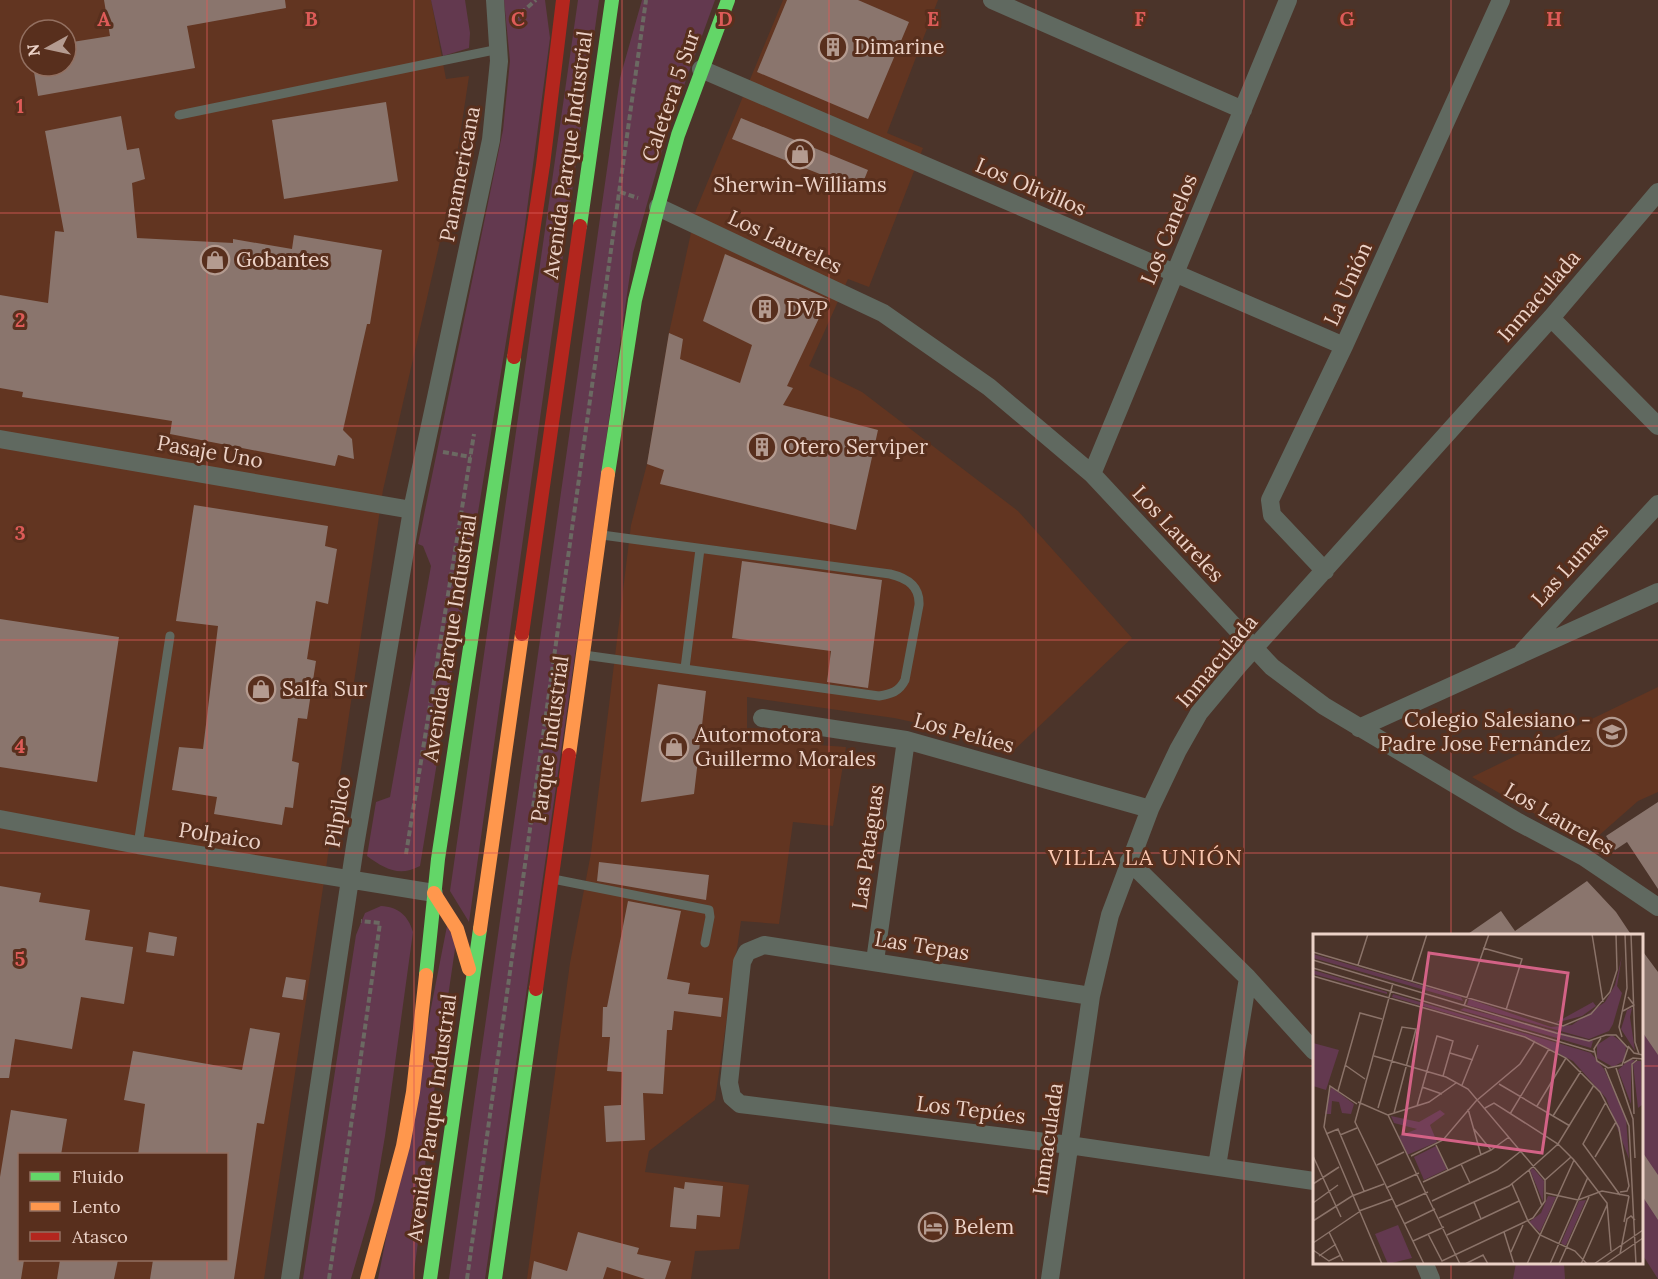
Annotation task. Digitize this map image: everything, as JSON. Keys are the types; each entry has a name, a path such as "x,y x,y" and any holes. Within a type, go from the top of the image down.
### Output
{"main road":[{"name":"Avenida Parque Industrial","path":"367,1279 403,1146 412,1092 434,894 543,165 563,0"},
{"name":"Avenida Parque Industrial","path":"430,1279 612,0"},
{"name":"Caletera 5 Sur","path":"650,203 728,0"},
{"name":"Parque Industrial","path":"495,1279 600,535 650,203"},
{"path":"434,894 450,916 463,942 468,961 470,1000"}],"street":[{"name":"Panamericana","path":"446,355 498,96 500,49 495,0"},
{"path":"992,0 1243,110"},
{"name":"Los Canelos","path":"1092,474 1288,0"},
{"name":"La Unión","path":"1325,571 1272,515 1269,507 1501,0"},
{"name":"Los Olivillos","path":"701,69 1344,346"},
{"name":"Inmaculada","path":"1050,1279 1091,996 1103,937 1129,861 1178,750 1199,713 1551,318 1658,192"},
{"name":"Los Laureles","path":"650,203 883,313 989,387 1092,474 1272,667 1359,728 1584,857 1658,907"},
{"path":"1551,318 1658,426"},
{"name":"Pilpilco","path":"290,1279 350,880 412,510 446,355"},
{"name":"Pasaje Uno","path":"0,439 412,510"},
{"name":"Las Lumas","path":"1518,657 1658,504"},
{"name":"Las Lumas","path":"1359,728 1658,592"},
{"name":"Los Pelúes","path":"762,718 906,740 1150,809"},
{"name":"Las Pataguas","path":"875,961 906,740"},
{"name":"Polpaico","path":"0,819 138,845 434,894"},
{"path":"1129,861 1248,978 1313,1050"},
{"name":"Las Tepas","path":"732,1096 729,1083 742,962 747,952 764,945 1091,996"},
{"path":"1217,1166 1248,978"},
{"name":"Los Tepúes","path":"732,1096 740,1104 1070,1145 1313,1181"},
{"path":"1424,1264 1431,1279"}],"lane":[{"path":"178,115 500,49"},
{"path":"584,655 879,696 889,694 901,687 919,605 915,586 899,576 600,535"},
{"path":"685,668 700,549"},
{"path":"138,845 170,636"},
{"path":"551,878 709,910 711,917 705,943"}],"path":[{"path":"538,0 538,10"},
{"path":"467,1279 646,0"},
{"path":"620,192 650,203"},
{"path":"406,854 476,422"},
{"path":"329,1279 380,923 344,919"}],"shaded area":[{"path":"0,0 431,0 446,79 469,76 452,189 383,490 264,1279 0,1279"},
{"path":"431,0 465,0 470,33 469,48 443,56"},
{"path":"504,0 545,0 550,38 524,232 420,866 399,871 386,868 367,856 376,802 390,797 431,566 423,546 418,544 503,130 510,61"},
{"path":"578,0 599,0 469,922 450,891"},
{"path":"642,0 715,0 669,127 633,253 485,1279 449,1279 620,78"},
{"path":"783,0 938,0 887,133 923,148 869,287 848,279 809,366 862,392 1018,511 1132,638 1012,752 950,730 894,718 747,697 747,740 846,747 833,826 793,822 779,924 741,921 715,1100 649,1151 645,1172 749,1185 739,1249 695,1251 691,1279 527,1279 570,963 591,853 631,525 647,464 669,333 696,210"},
{"name":"Colegio Salesiano - Padre Jose Fernández","path":"1658,687 1658,792 1638,801 1588,845 1472,777"},
{"path":"381,906 402,913 413,932 374,1201 351,1279 303,1279 356,935 365,913"},
{"path":"447,926 456,942 426,1147 424,1197 413,1279 378,1279"},
{"path":"1658,974 1658,1279 1643,1256 1643,982"},
{"path":"1516,1264 1564,1264 1565,1279 1513,1279"}],"building":[{"path":"104,0 285,0 286,8 187,26 195,68 38,96 35,78 78,78 78,41 110,36"},
{"name":"Dimarine","path":"787,0 858,0 909,22 868,119 757,72"},
{"path":"386,102 398,181 284,199 272,120"},
{"path":"121,116 127,150 139,148 145,179 132,183 137,238 233,243 233,239 292,249 294,235 382,250 370,324 367,324 343,430 352,439 354,459 338,455 335,466 170,434 172,421 22,397 23,392 0,388 0,295 48,303 55,231 64,232 45,131"},
{"name":"Sherwin-Williams","path":"741,118 868,170 860,190 732,139"},
{"name":"Otero Serviper","path":"725,254 828,299 787,386 793,388 783,405 878,430 856,530 660,484 664,470 647,464 669,333 683,339 680,359 740,383 752,345 703,321"},
{"name":"Salfa Sur","path":"194,505 328,526 325,546 337,549 328,604 316,601 307,659 316,661 307,719 298,718 292,761 299,763 293,808 285,807 282,825 214,814 217,797 172,790 179,747 203,749 218,626 176,621"},
{"path":"742,561 882,580 868,688 827,682 831,651 732,638"},
{"path":"0,619 119,637 97,782 0,767"},
{"name":"Autormotora Guillermo Morales","path":"658,684 706,691 694,794 641,802"},
{"path":"1658,802 1658,889 1627,842 1615,850 1606,836"},
{"path":"599,862 709,875 706,900 597,881"},
{"path":"1587,881 1616,912 1631,934 1468,934 1501,911 1515,931"},
{"path":"0,886 41,893 39,902 90,910 85,940 133,947 124,1004 81,997 72,1049 15,1039 9,1078 0,1078"},
{"path":"628,901 681,911 667,979 690,983 688,994 723,998 721,1017 674,1011 672,1030 667,1030 663,1094 643,1093 645,1140 606,1142 604,1106 621,1105 622,1072 607,1071 610,1037 602,1037 603,1007 607,1007"},
{"path":"149,932 177,937 174,956 146,952"},
{"path":"1643,952 1658,972 1658,1055 1643,1033"},
{"path":"286,977 306,980 303,1000 282,997"},
{"path":"250,1028 280,1033 264,1124 257,1123 234,1279 150,1279 153,1261 228,1261 228,1153 138,1153 145,1104 124,1100 133,1051 242,1070"},
{"path":"11,1110 67,1119 61,1153 18,1153 18,1261 24,1261 21,1279 0,1279 0,1177"},
{"path":"1643,1153 1658,1175 1658,1220 1643,1197"},
{"path":"685,1182 723,1186 720,1217 697,1215 696,1229 670,1227 674,1187 684,1189"},
{"path":"578,1232 639,1248 637,1254 671,1261 665,1279 645,1279 607,1267 603,1279 531,1279 534,1261 567,1271"},
{"path":"60,1261 118,1261 114,1279 57,1279"}],"traffic: fast":[{"path":"580,226 612,0"},
{"path":"608,474 635,300 658,207 678,135 728,0"},
{"path":"426,975 438,859 514,357"},
{"path":"430,1279 480,929"},
{"path":"495,1279 536,989"}],"traffic: slow":[{"path":"569,755 608,474"},
{"path":"480,929 522,634"},
{"path":"434,893 457,929 469,969"},
{"path":"367,1279 403,1146 413,1092 426,975"}],"traffic: jam":[{"path":"514,357 543,165 563,0"},
{"path":"522,634 580,226"},
{"path":"536,989 569,755"}],"place":[{"name":"Dimarine","path":"833,47"},
{"name":"Sherwin-Williams","path":"800,154"},
{"name":"Gobantes","path":"215,260"},
{"name":"DVP","path":"765,309"},
{"name":"Otero Serviper","path":"762,447"},
{"name":"Salfa Sur","path":"261,689"},
{"name":"Colegio Salesiano - Padre Jose Fernández","path":"1612,732"},
{"name":"Autormotora Guillermo Morales","path":"674,747"},
{"name":"Belem","path":"933,1227"}],"district":[{"name":"VILLA LA UNIÓN","path":"1146,857"}]}
